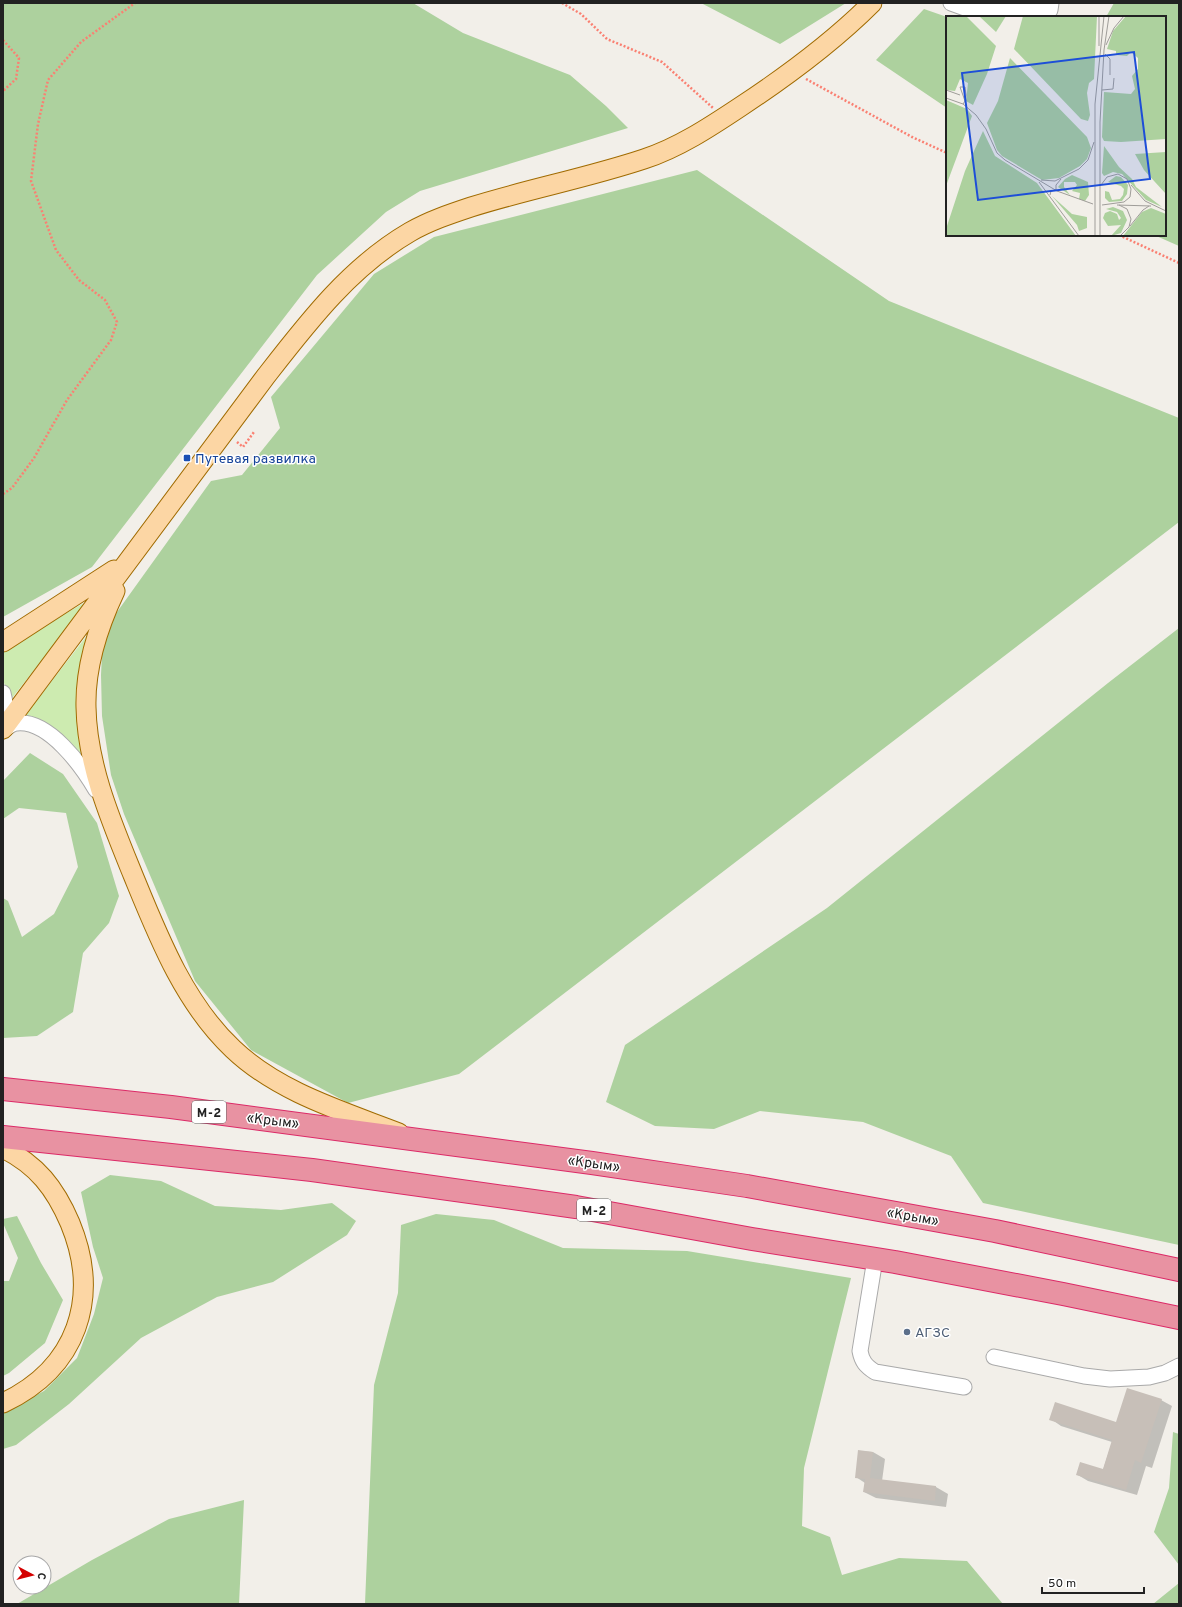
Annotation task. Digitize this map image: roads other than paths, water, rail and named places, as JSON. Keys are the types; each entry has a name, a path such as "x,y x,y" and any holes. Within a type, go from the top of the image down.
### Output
{"highway":[{"name":"«Крым»","path":"3,1089 171,1107 592,1162 747,1186 995,1231 1179,1270"},
{"name":"М-2","path":"3,1137 312,1170 568,1206 752,1239 875,1259 1063,1294 1179,1318"}],"main road":[{"path":"3,729 302,329 337,290 356,272 384,249 411,231 455,213 493,200 645,159 693,137 792,72 872,3"},
{"path":"3,642 93,585 129,560"},
{"path":"129,560 102,622 92,653 86,706 89,737 104,802 157,936 184,985 200,1009 221,1036 242,1057 279,1082 330,1106 415,1139"},
{"path":"3,1148 25,1160 43,1177 60,1201 76,1239 83,1273 84,1289 80,1319 73,1337 64,1352 51,1369 25,1391 3,1404"}],"street":[{"path":"951,3 973,11 1050,10 1051,3"},
{"path":"3,692 6,707 3,722"},
{"path":"3,729 13,724 20,723 50,734 79,763 104,802"},
{"path":"875,1259 860,1351 861,1360 867,1367 875,1372 964,1387"},
{"path":"994,1357 1084,1376 1110,1379 1149,1377 1165,1374 1179,1366"}],"place":[{"name":"Путевая развилка","path":"187,458"},
{"name":"АГЗС","path":"907,1332"}]}
